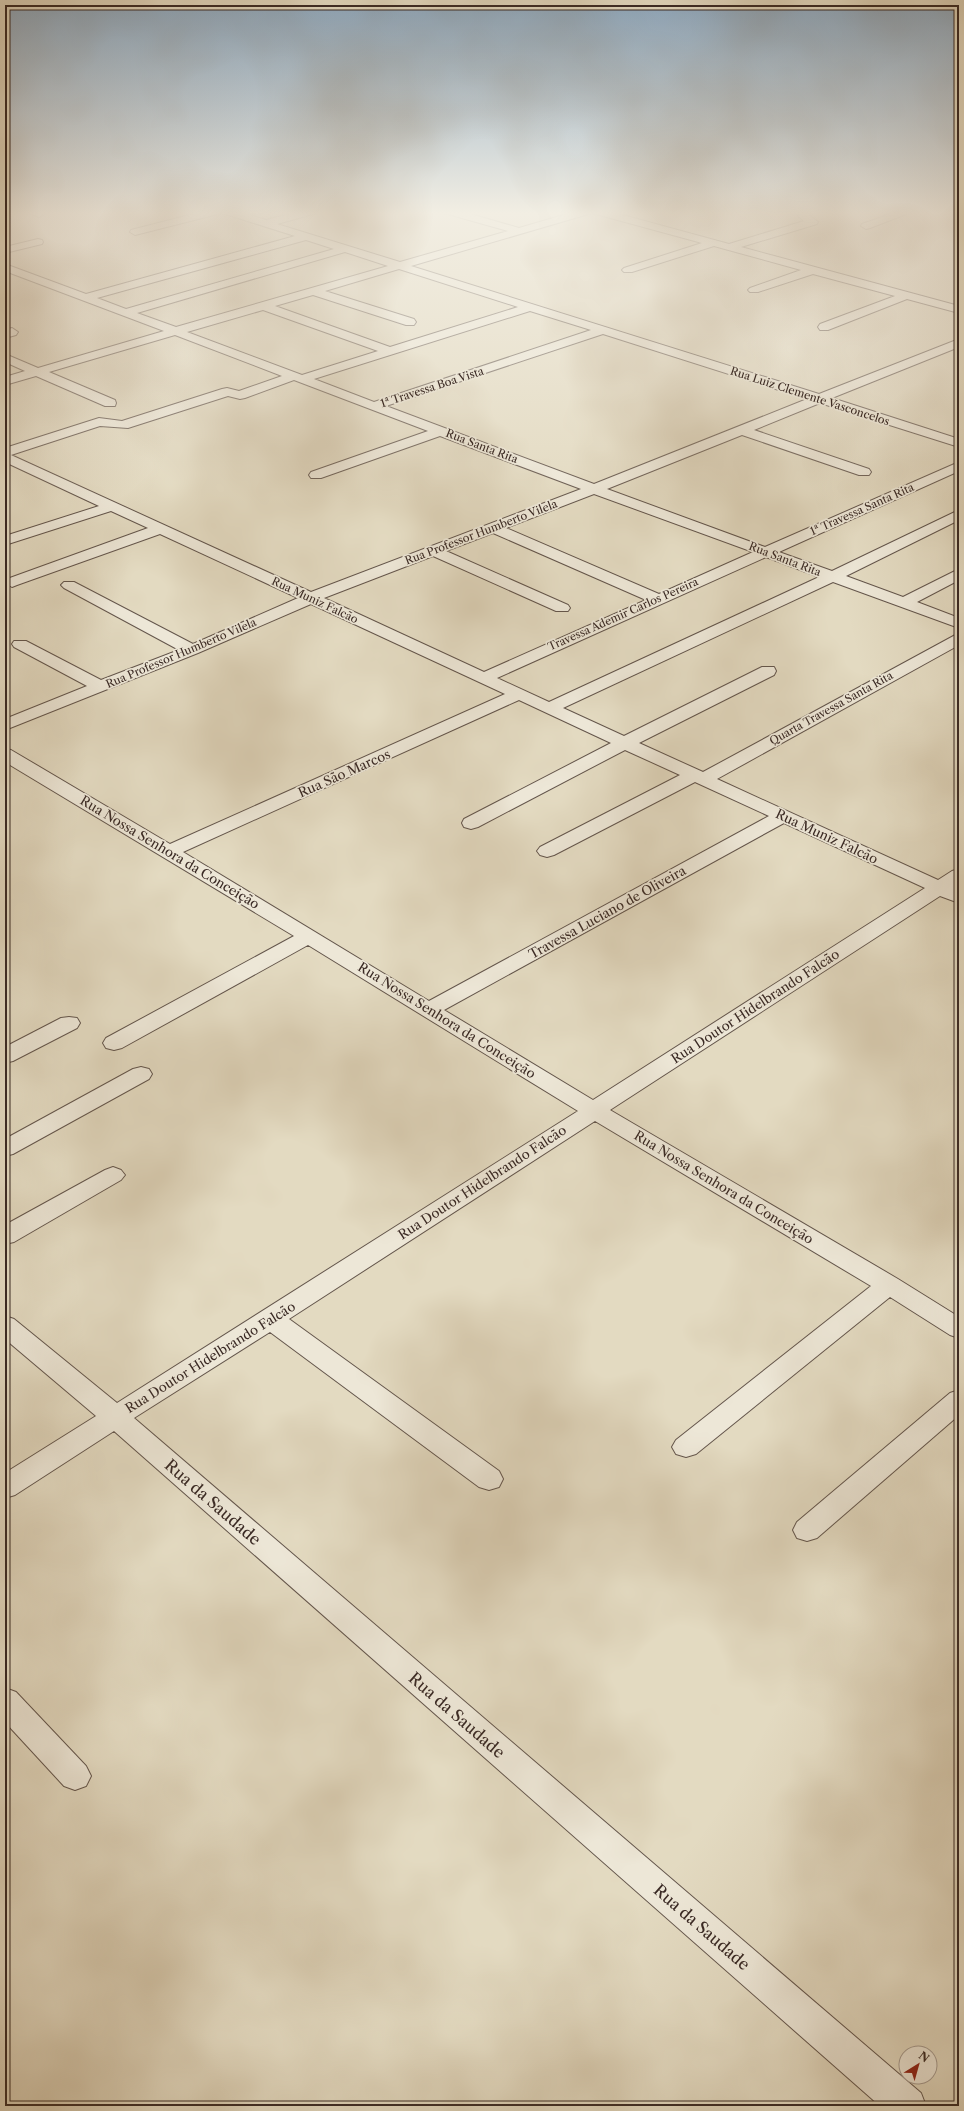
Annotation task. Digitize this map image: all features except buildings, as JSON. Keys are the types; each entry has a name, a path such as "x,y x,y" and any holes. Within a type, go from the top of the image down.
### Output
{"street":[{"name":"Rua Santa Rita","path":"114,310 594,489 959,623"},
{"path":"123,313 135,310"},
{"path":"5,381 246,310"},
{"path":"274,310 389,351"},
{"path":"371,310 410,322"},
{"path":"5,452 99,422 123,425 227,392 240,394 298,378 520,310"},
{"name":"Rua Luiz Clemente Vasconcelos","path":"542,310 959,444"},
{"path":"824,327 870,310"},
{"name":"1ª Travessa Boa Vista","path":"374,406 604,330"},
{"name":"Rua Professor Humberto Vilela","path":"5,725 95,683 192,650 311,598 594,489 959,343"},
{"path":"5,358 110,403"},
{"path":"741,430 864,472"},
{"path":"316,475 440,431"},
{"name":"Rua Muniz Falcão","path":"5,457 949,892"},
{"name":"1ª Travessa Santa Rita","path":"764,551 959,466"},
{"path":"5,541 112,506"},
{"path":"549,708 832,577 959,514"},
{"path":"493,528 657,599"},
{"path":"12,582 160,529"},
{"path":"433,551 562,608"},
{"name":"Travessa Ademir Carlos Pereira","path":"483,678 764,551"},
{"path":"904,603 959,574"},
{"path":"69,585 192,650"},
{"name":"Quarta Travessa Santa Rita","path":"699,777 959,638"},
{"path":"20,644 95,683"},
{"path":"471,822 768,671"},
{"name":"Rua São Marcos","path":"169,851 519,694"},
{"name":"Rua Nossa Senhora da Conceição","path":"5,754 169,851 430,1009 593,1110 889,1285 959,1329"},
{"path":"547,851 699,777"},
{"name":"Travessa Luciano de Oliveira","path":"430,1009 783,816"},
{"name":"Rua Doutor Hidelbrando Falcão","path":"5,1487 271,1318 593,1110 949,892 959,875"},
{"path":"114,1043 310,936"},
{"path":"5,1056 68,1024"},
{"path":"5,1149 141,1074"},
{"path":"5,1236 113,1176"},
{"path":"686,1447 889,1285"},
{"path":"271,1318 489,1479"},
{"name":"Rua da Saudade","path":"5,1325 115,1417 908,2106"},
{"path":"807,1530 959,1400"},
{"path":"5,1701 75,1776"}]}
